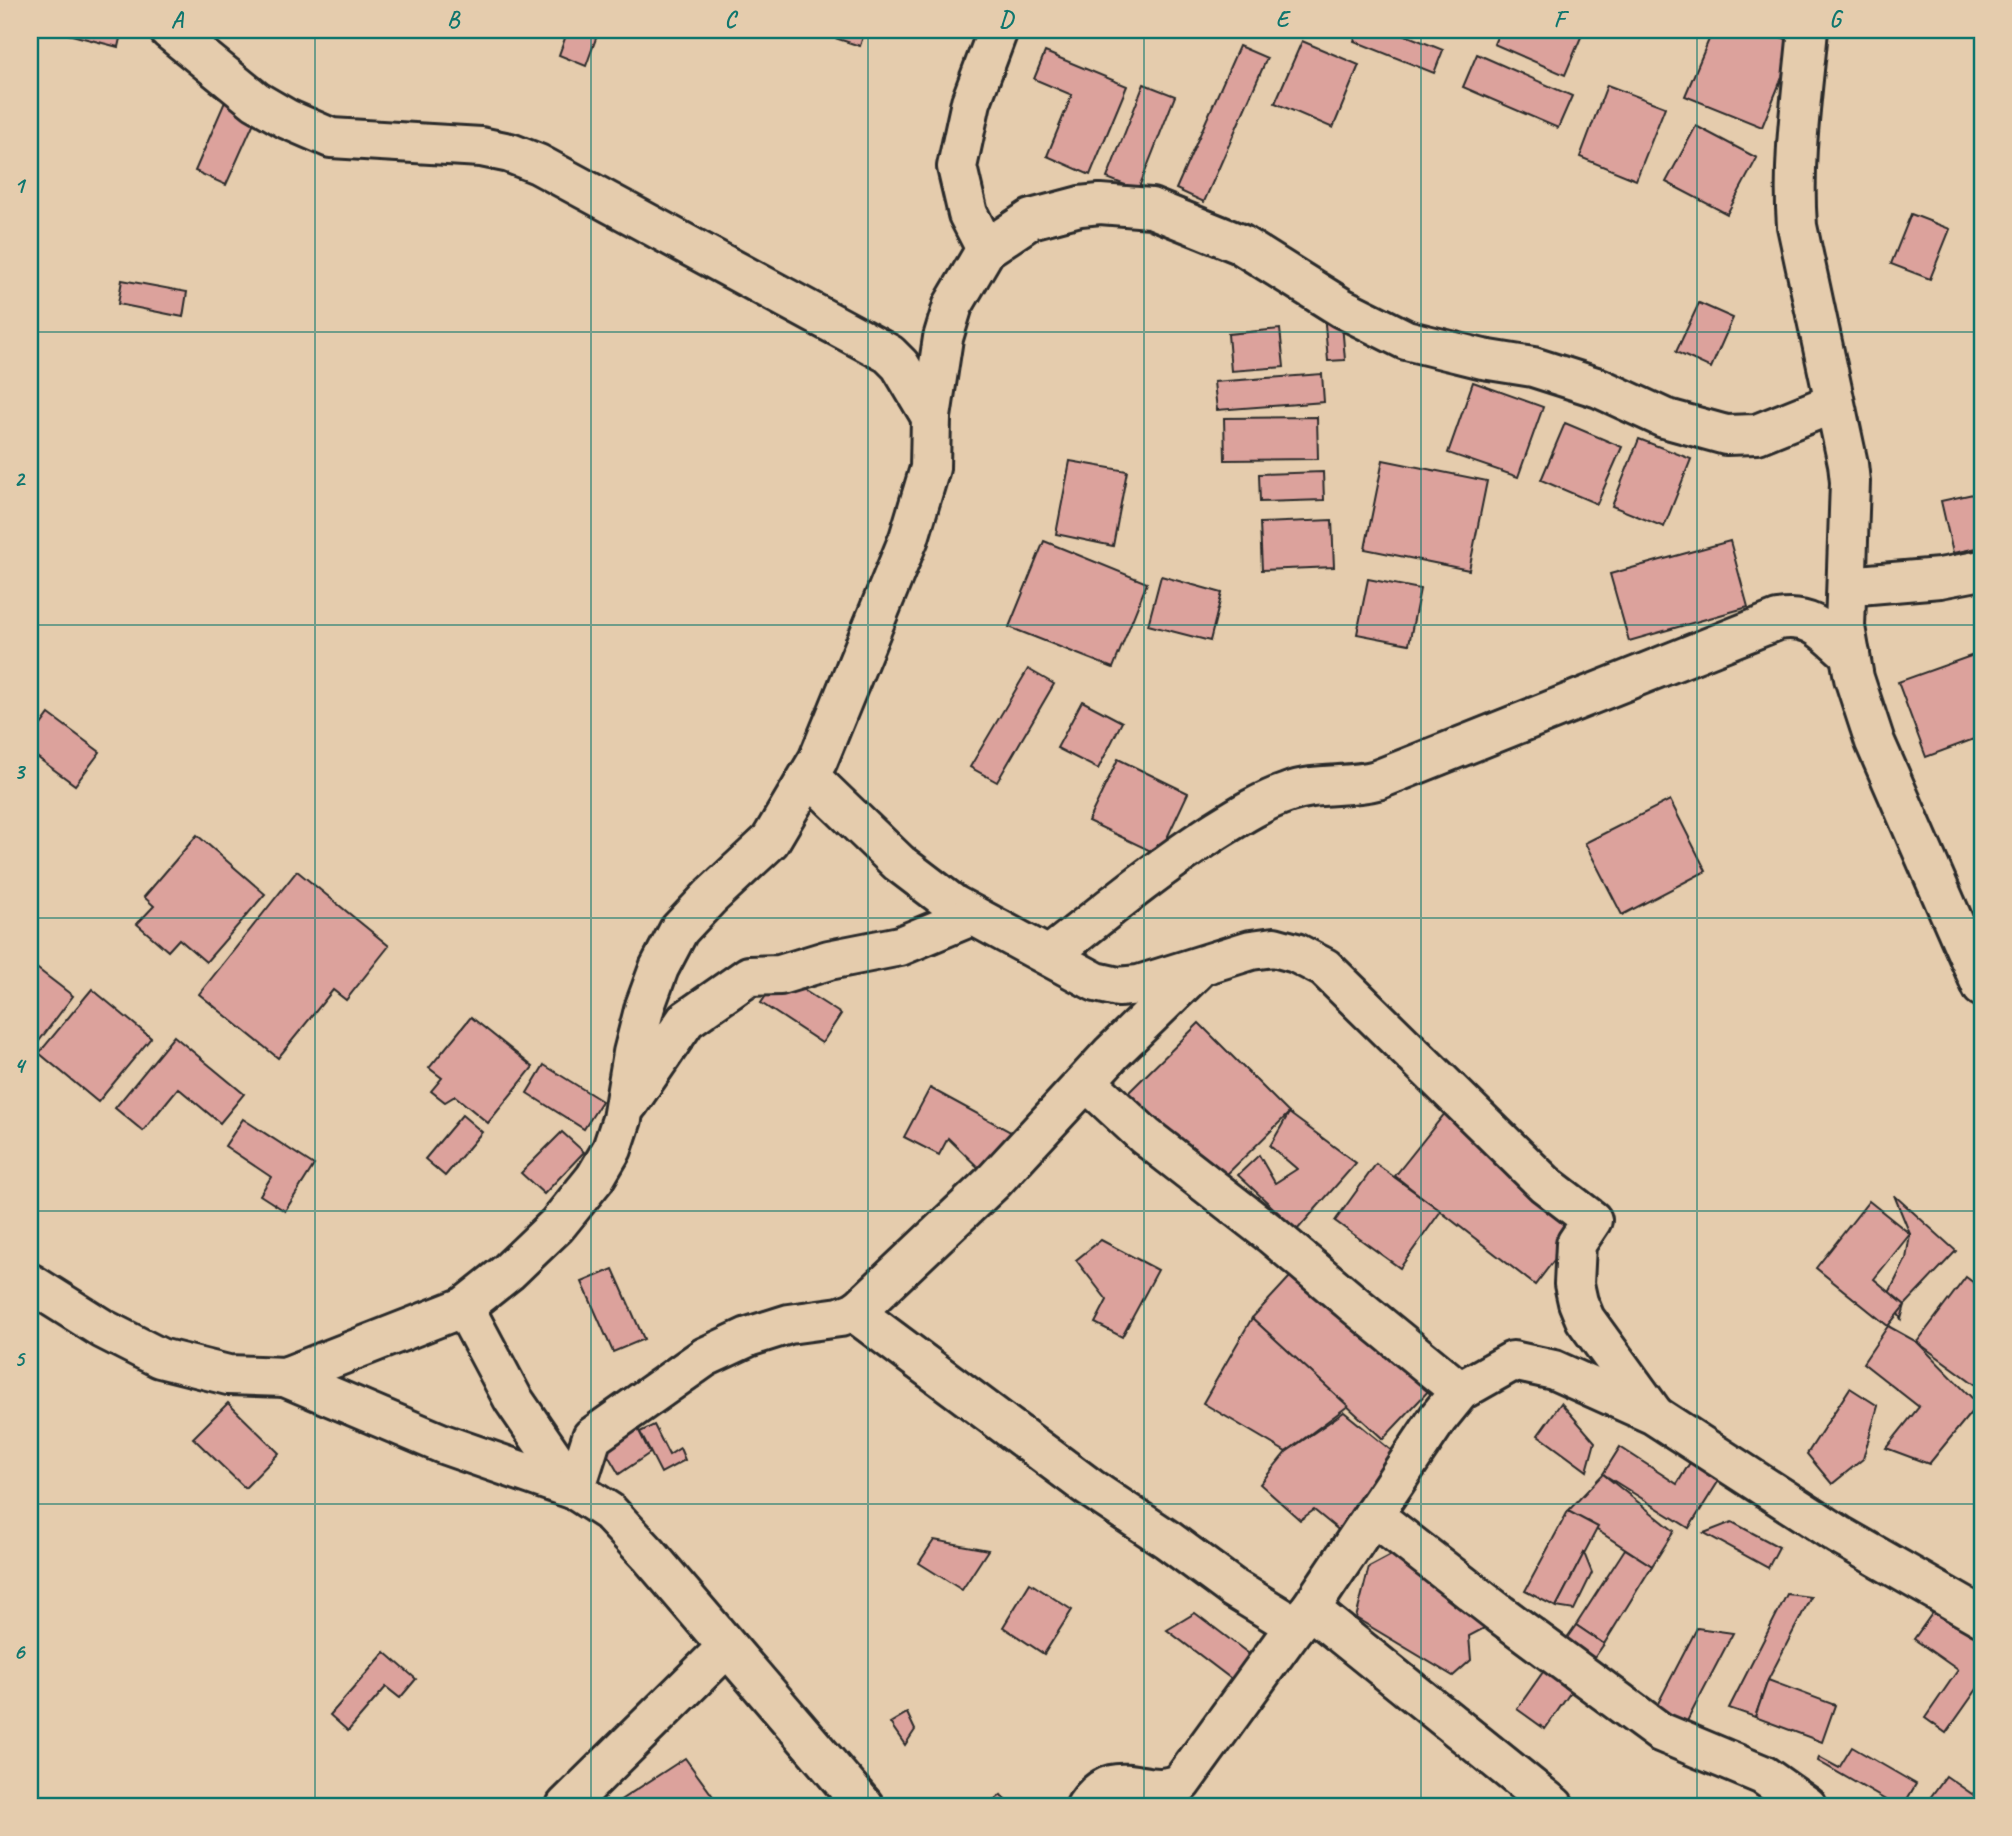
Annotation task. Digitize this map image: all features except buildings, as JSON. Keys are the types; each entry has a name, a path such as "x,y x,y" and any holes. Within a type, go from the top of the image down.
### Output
{"street":[{"path":"169,30 256,101 287,119 331,138 481,147 510,153 538,164 889,354 900,365 931,417"},
{"path":"986,249 968,214 957,167 971,102 998,30"},
{"path":"1808,30 1795,167 1797,226 1845,447 1850,482 1845,626 1854,678 1875,742 1982,987"},
{"path":"285,1377 464,1307 508,1272 557,1225 595,1178 612,1149 624,1111 633,1053 645,1006 659,968 679,930 770,841 810,777 909,538 930,468 931,417 943,338 953,305 986,249 1031,219 1080,206 1128,205 1151,208 1240,244 1342,308 1406,340 1483,359 1533,367 1599,388 1664,418 1726,435 1757,433 1834,403"},
{"path":"1847,586 1940,578 1982,570"},
{"path":"1049,956 1176,856 1261,803 1287,793 1303,788 1363,784 1377,780 1778,620 1797,617 1814,624 1850,654"},
{"path":"810,777 899,863 954,905 1096,982 1118,987 1139,985 1251,950 1275,947 1296,953 1325,968 1545,1184 1592,1220 1576,1244 1574,1284 1578,1301 1585,1319 1654,1415"},
{"path":"624,1111 686,1020 749,976 780,975 829,960 900,946 972,916"},
{"path":"575,1490 592,1437 705,1357 748,1337 789,1324 840,1317 854,1312 993,1182 1112,1053 1202,965"},
{"path":"1087,1082 1145,1136 1272,1234 1460,1391"},
{"path":"30,1283 103,1329 160,1358 228,1375 285,1377 443,1444 575,1490 609,1512 864,1806"},
{"path":"464,1307 513,1399 575,1490"},
{"path":"854,1312 1090,1488 1168,1539 1233,1588 1303,1618 1554,1806"},
{"path":"1086,1806 1098,1791 1118,1782 1162,1788 1181,1783 1303,1618 1438,1418 1460,1391 1513,1361 1554,1370 1654,1415 1839,1535 1982,1618"},
{"path":"1373,1515 1500,1614 1660,1732 1763,1775 1807,1806"},
{"path":"566,1806 727,1647"}]}
